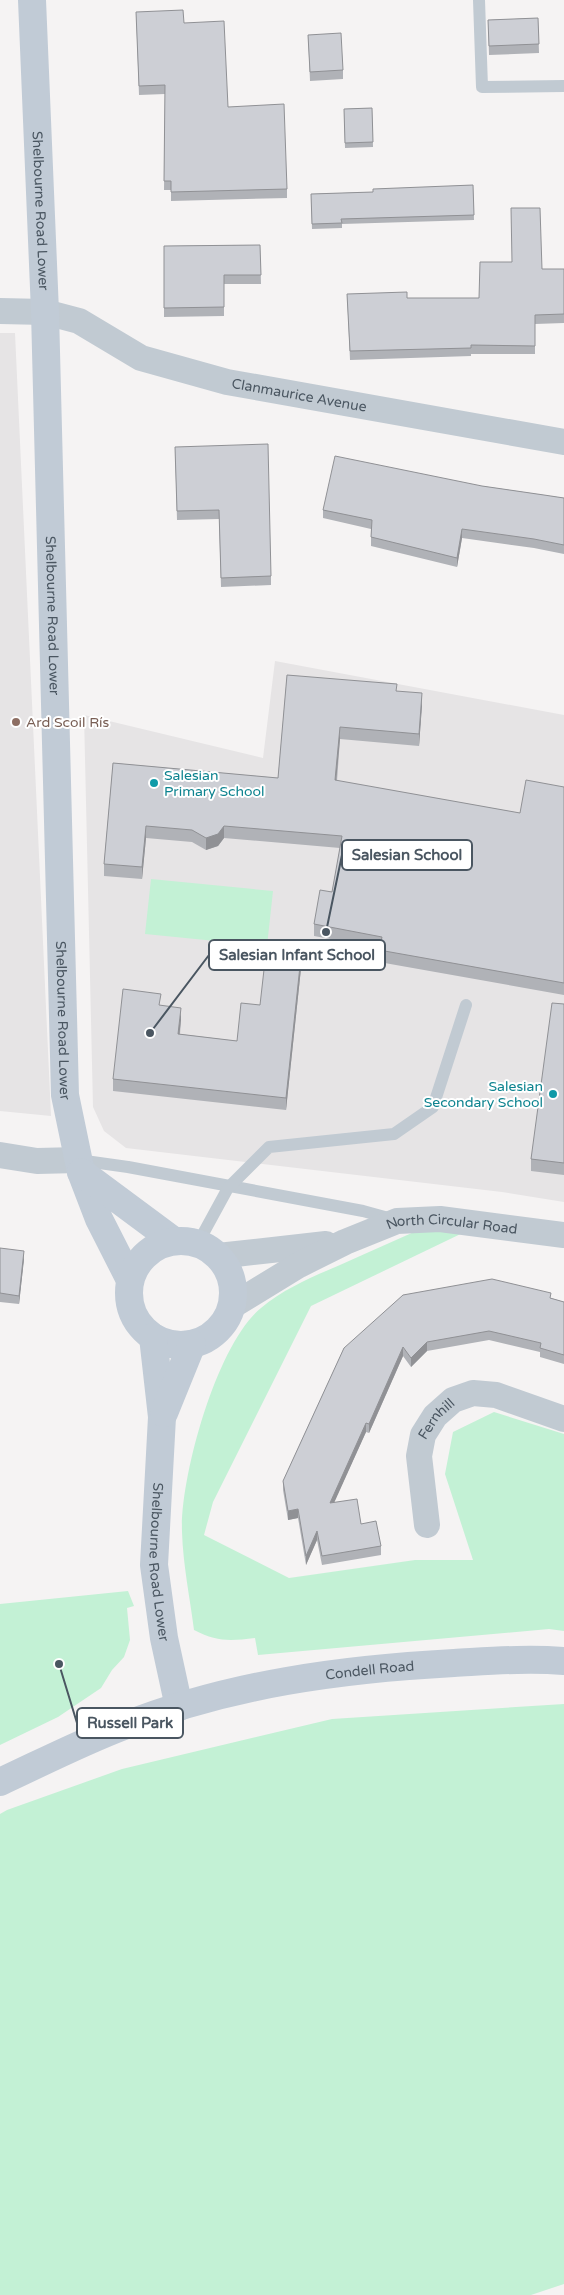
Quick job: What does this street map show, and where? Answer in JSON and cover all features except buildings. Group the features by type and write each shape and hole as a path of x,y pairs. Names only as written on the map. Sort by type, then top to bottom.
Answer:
{"main road":[{"name":"Shelbourne Road Lower","path":"32,0 45,312 65,1095 79,1166 99,1219 130,1280 129,1296 132,1312 141,1326 153,1337 165,1343 178,1345 192,1344 206,1339 217,1330 226,1319 232,1306"},
{"path":"79,1166 228,1270 233,1287 232,1306"},
{"path":"130,1280 136,1265 146,1254 159,1245 197,1247"},
{"path":"153,1337 162,1417"},
{"path":"162,1417 192,1344"},
{"name":"Shelbourne Road Lower","path":"162,1417 154,1565 164,1638 180,1707"},
{"name":"Condell Road","path":"0,1782 124,1726 180,1707 262,1684 390,1666 534,1659 564,1661"}],"street":[{"path":"0,311 45,312"},
{"name":"Clanmaurice Avenue","path":"45,312 79,321 141,358 227,382 564,442"},
{"path":"0,1155 79,1166"},
{"name":"North Circular Road","path":"232,1306 298,1265 344,1242 397,1221 440,1219 564,1235"},
{"name":"North Circular Road","path":"197,1247 344,1242"},
{"name":"Fernhill","path":"427,1525 418,1456 423,1435 435,1416 453,1400 473,1393 496,1395 564,1419"}],"lane":[{"path":"479,0 482,87 564,86"},
{"path":"197,1247 228,1188 269,1147 394,1134 433,1107 466,1005"},
{"path":"79,1166 128,1167 228,1188 363,1211 397,1221"}],"shaded area":[{"name":"Ard Scoil Rís","path":"0,333 15,333 51,1116 0,1111"},
{"path":"275,661 564,715 564,1202 502,1192 126,1148 104,1131 93,1107 84,715 263,758"}],"green space":[{"path":"151,879 273,891 267,946 145,934"},
{"path":"434,1223 473,1228 311,1306 213,1502 204,1535 289,1578 415,1560 473,1560 445,1474 453,1432 494,1412 564,1434 564,1631 549,1629 258,1655 255,1638 224,1640 210,1637 194,1630 184,1557 183,1508 187,1479 204,1412 230,1350 245,1325 261,1308 289,1289"},
{"path":"128,1591 134,1606 127,1608 130,1640 124,1657 112,1670 101,1688 58,1717 0,1745 0,1604"},
{"path":"564,1704 564,2284 531,2295 0,2295 0,1814 122,1769 332,1719"}],"place":[{"name":"Ard Scoil Rís","path":"16,722"},
{"name":"Salesian Primary School","path":"154,783"},
{"name":"Salesian School","path":"326,932"},
{"name":"Salesian Infant School","path":"150,1033"},
{"name":"Salesian Secondary School","path":"553,1094"},
{"name":"Russell Park","path":"59,1664"}]}
